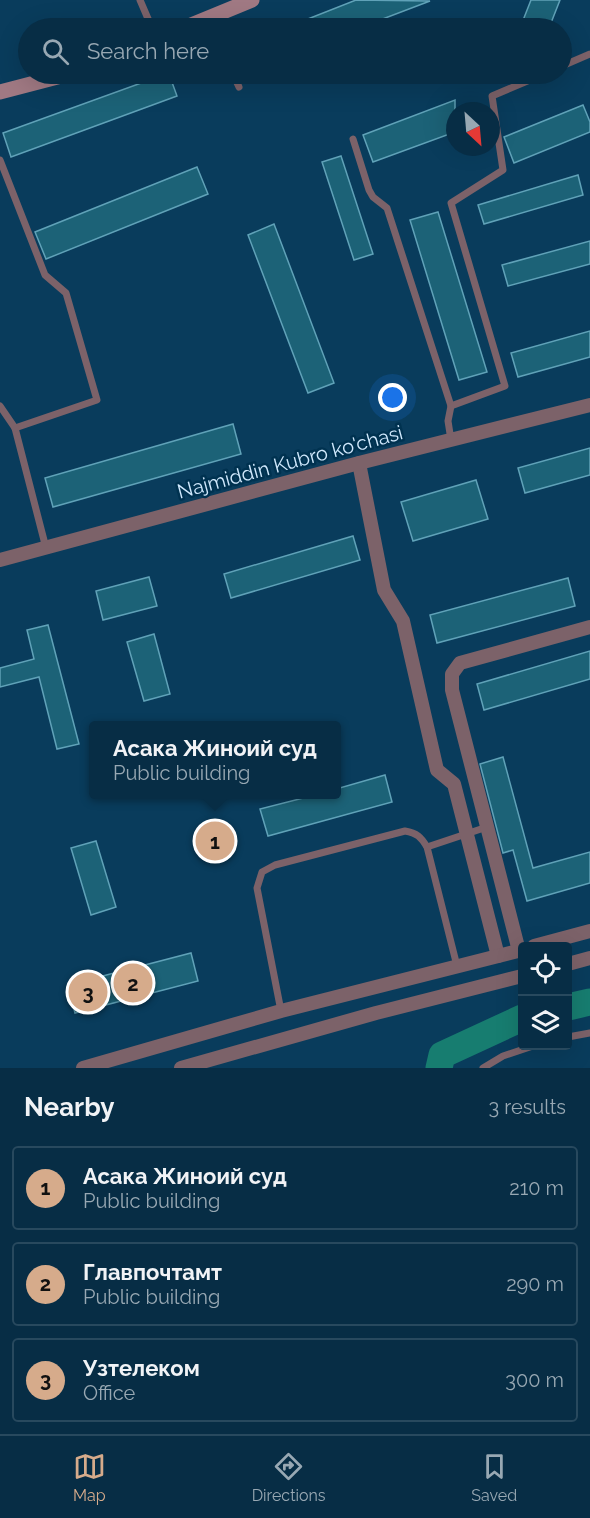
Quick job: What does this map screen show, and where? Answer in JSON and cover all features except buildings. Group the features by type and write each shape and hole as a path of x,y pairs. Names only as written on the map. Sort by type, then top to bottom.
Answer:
{"street":[{"path":"220,18 252,0"},
{"path":"0,92 31,84"},
{"name":"Najmiddin Kubro ko'chasi","path":"0,560 359,463 590,405"},
{"path":"359,463 384,590 403,621 437,770 454,784 498,956"},
{"path":"519,942 452,690 452,674 460,663 590,627"},
{"path":"549,942 590,931"},
{"path":"83,1068 281,1011 518,951"},
{"path":"572,963 590,958"},
{"path":"182,1068 376,1013 518,977"},
{"path":"369,988 376,1013"}],"lane":[{"path":"140,0 148,18"},
{"path":"572,61 590,54"},
{"path":"451,406 505,386 451,203 503,170 492,96 520,84"},
{"path":"353,139 369,190 373,197 387,208 451,406 448,421 451,440"},
{"path":"0,160 45,275 66,293 97,400 15,428"},
{"path":"0,406 15,428 46,548"},
{"path":"427,847 487,827"},
{"path":"281,1011 258,888 262,872 275,865 405,831 414,832 421,837 427,847 457,966"},
{"path":"572,1036 590,1033"},
{"path":"483,1068 503,1056 521,1050"}],"waterway":[{"path":"572,1006 590,1002"},
{"path":"439,1068 442,1055 518,1020"}],"place":[{"name":"Асака Жиноий суд","path":"215,841"},
{"name":"Главпочтамт","path":"133,983"},
{"name":"Узтелеком","path":"88,992"}]}
